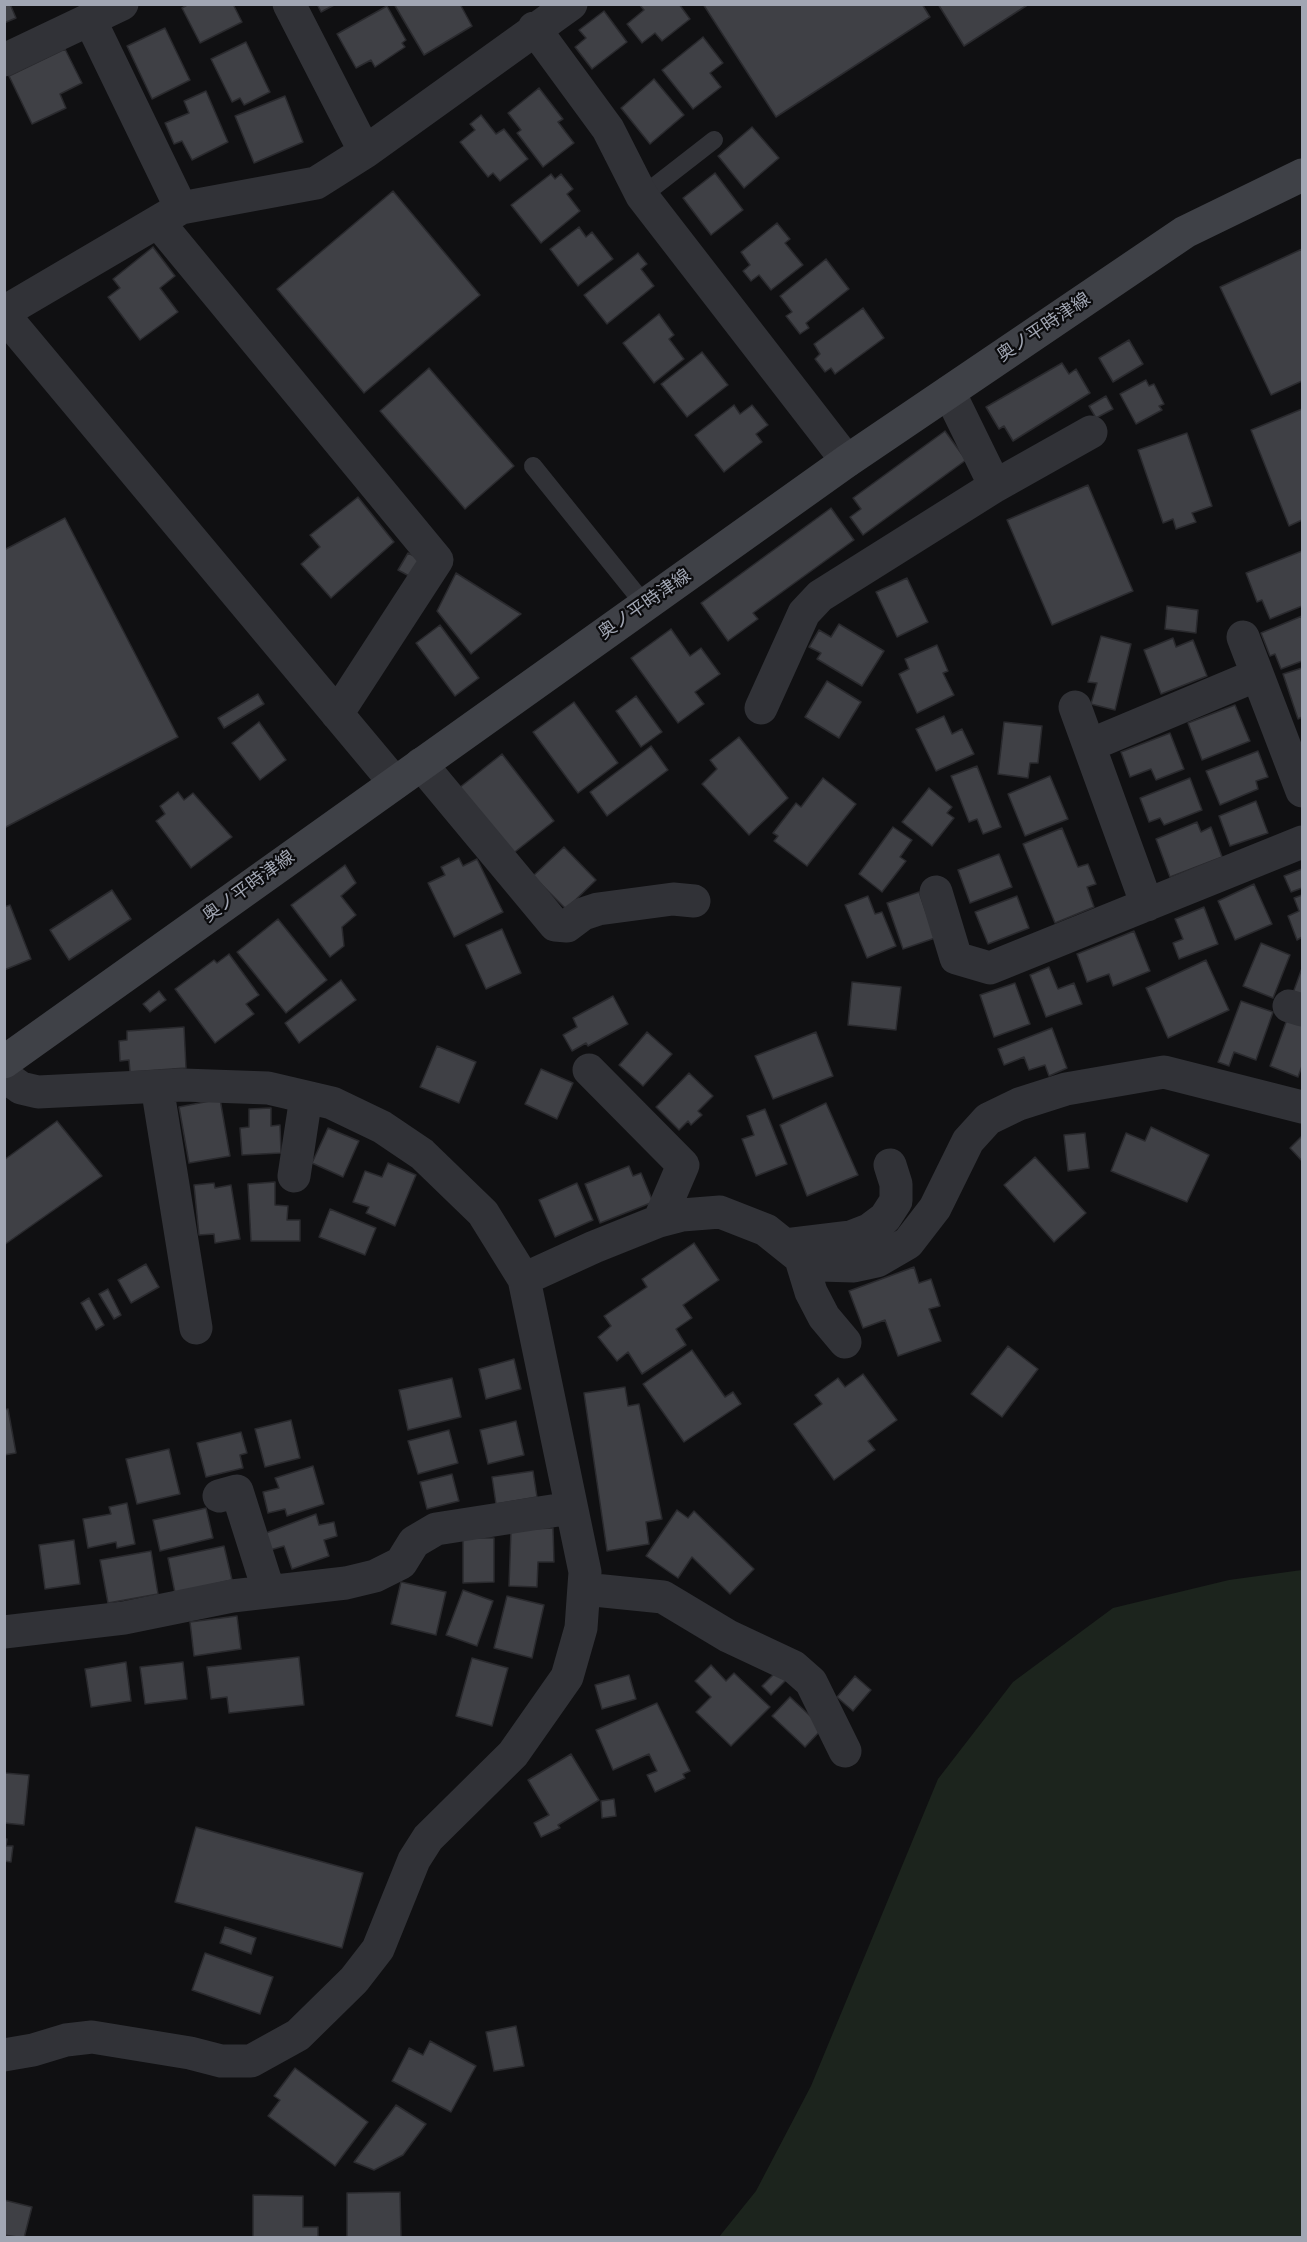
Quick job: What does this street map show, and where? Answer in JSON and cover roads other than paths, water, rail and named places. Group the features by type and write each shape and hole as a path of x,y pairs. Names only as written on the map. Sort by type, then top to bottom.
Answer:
{"main road":[{"name":"奥ノ平時津線","path":"4,1062 848,461 1185,232 1302,175"}],"street":[{"path":"4,60 122,4"},
{"path":"289,4 365,152"},
{"path":"571,4 534,28 365,152 316,183 169,215 4,314 337,714 407,773 555,925 567,926 584,914 598,909 673,899 694,901"},
{"path":"90,20 169,215 437,560 337,714"},
{"path":"534,28 608,129 642,196 848,461"},
{"path":"949,392 995,486"},
{"path":"761,708 804,613 820,596 995,486 1091,432"},
{"path":"1243,637 1257,675 1295,748 1302,791"},
{"path":"1090,745 1257,675"},
{"path":"1075,707 1147,905"},
{"path":"936,892 956,958 990,968 1302,842"},
{"path":"589,1070 684,1165 659,1221"},
{"path":"524,1279 659,1221 682,1215 720,1212 766,1230 793,1251 819,1265 854,1266 877,1262 908,1243 935,1208 968,1141 988,1119 1019,1104 1066,1089 1164,1072 1302,1107"},
{"path":"4,1076 21,1088 38,1092 157,1086 268,1088 332,1103 382,1127 422,1154 483,1213 524,1279 585,1572 581,1628 567,1677 513,1754 428,1838 414,1860 378,1949 354,1980 298,2035 251,2061 221,2061 190,2053 92,2037 66,2040 33,2050 4,2055"},
{"path":"157,1086 196,1328"},
{"path":"294,1176 306,1097"},
{"path":"793,1251 851,1237 869,1230 885,1218 896,1201 896,1184 891,1165"},
{"path":"793,1251 824,1317 845,1342"},
{"path":"219,1496 237,1491 269,1592"},
{"path":"4,1632 124,1618 232,1596 346,1582 375,1576 401,1563 414,1542 436,1528 571,1508"},
{"path":"584,1589 663,1597 728,1636 794,1667 811,1682 845,1751"}],"lane":[{"path":"642,196 714,140"},
{"path":"533,466 645,605"}]}
